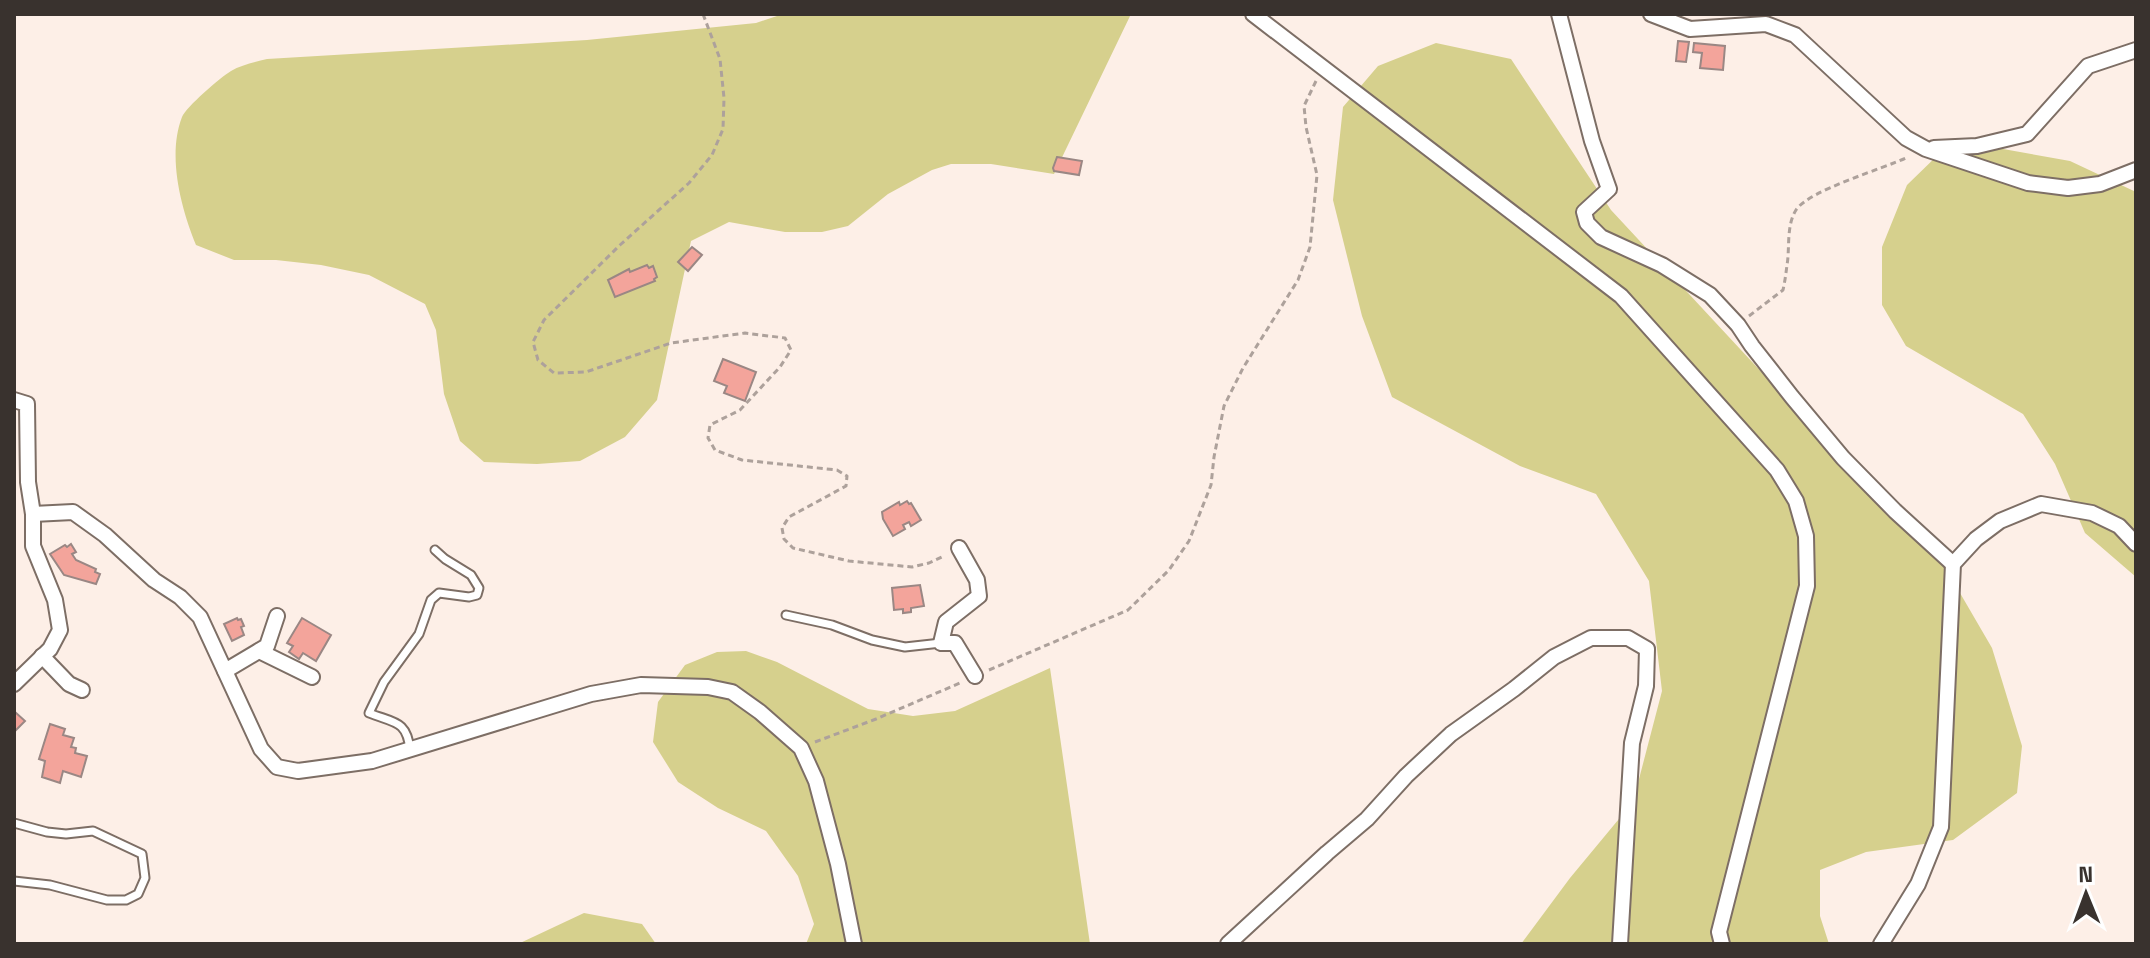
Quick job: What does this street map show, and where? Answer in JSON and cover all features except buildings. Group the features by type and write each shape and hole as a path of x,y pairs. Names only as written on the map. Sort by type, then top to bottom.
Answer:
{"street":[{"path":"1255,14 1621,296 1777,470 1796,501 1806,536 1807,586 1719,932 1722,944"},
{"path":"1559,14 1592,141 1609,189 1584,212 1587,223 1601,237 1662,265 1710,295 1738,325 1768,367 1843,458 1953,564"},
{"path":"1651,14 1690,29 1766,24 1795,35 1906,138 1926,149 2028,183 2068,188 2100,184 2136,170"},
{"path":"1926,149 1977,146 2027,134 2088,66 2136,50"},
{"path":"14,400 27,404 33,546 55,600 60,630 50,649 14,684"},
{"path":"1881,944 1918,884 1941,827 1953,564 1976,539 2000,521 2041,504 2092,513 2119,526 2136,544"},
{"path":"33,514 73,512 105,535 154,580 180,597 200,617 261,749 277,767 298,771 372,761 591,694 641,685 708,687 732,692 801,748 816,781 838,864 854,944"},
{"path":"959,548 977,580 979,596 946,622 941,643 955,643 975,676"},
{"path":"225,671 267,646 277,616"},
{"path":"1228,944 1367,819 1406,776 1451,734 1554,657 1591,638 1628,638 1647,649 1646,686 1632,743 1620,944"},
{"path":"259,651 312,677"},
{"path":"42,656 69,684 82,690"}],"lane":[{"path":"410,750 408,732 402,726 369,713 384,682 419,634 431,600 439,593 469,597 477,595 479,588 471,575 435,550"},
{"path":"786,615 905,647 941,643"},
{"path":"14,823 66,834 93,831 142,854 145,878 138,894 126,900 107,900 50,885 14,881"}],"path":[{"path":"703,14 720,59 724,98 723,129 712,155 689,183 544,320 533,342 538,360 554,373 586,372 671,343 745,333 785,338 791,350 780,367 740,410 710,425 708,438 715,450 742,460 837,470 847,476 846,486 789,517 782,528 784,539 793,548 849,561 912,567 929,563 959,548"},
{"path":"801,748 876,719 1128,610 1169,570 1189,541 1211,485 1224,406 1243,368 1298,280 1310,247 1317,175 1304,106 1323,66"},
{"path":"1738,325 1783,290 1789,233 1796,210 1814,196 1841,183 1926,149"}],"shaded area":[{"path":"783,14 1131,14 1054,174 991,164 951,164 932,170 888,194 848,226 822,232 785,232 729,222 691,241 657,400 625,437 580,461 537,464 484,462 460,441 444,394 436,330 425,304 369,275 276,260 234,260 196,245 190,230 176,165 182,117 212,86 244,65 267,59 587,40 756,23"},
{"path":"1436,43 1511,59 1611,210 1846,463 1928,538 1992,648 2022,746 2017,793 1953,840 1866,852 1820,870 1820,916 1829,944 1521,944 1633,802 1662,691 1649,581 1596,494 1520,466 1392,397 1362,316 1333,200 1343,107 1378,66"},
{"path":"1992,147 2070,161 2136,192 2136,577 2085,533 2055,464 2023,414 1906,346 1882,305 1882,247 1907,185 1942,151"},
{"path":"746,651 777,662 868,709 913,716 955,711 1050,668 1090,944 806,944 814,924 798,876 766,831 718,808 678,782 653,742 658,702 685,665 717,652"},
{"path":"584,913 642,924 656,944 518,944"}]}
